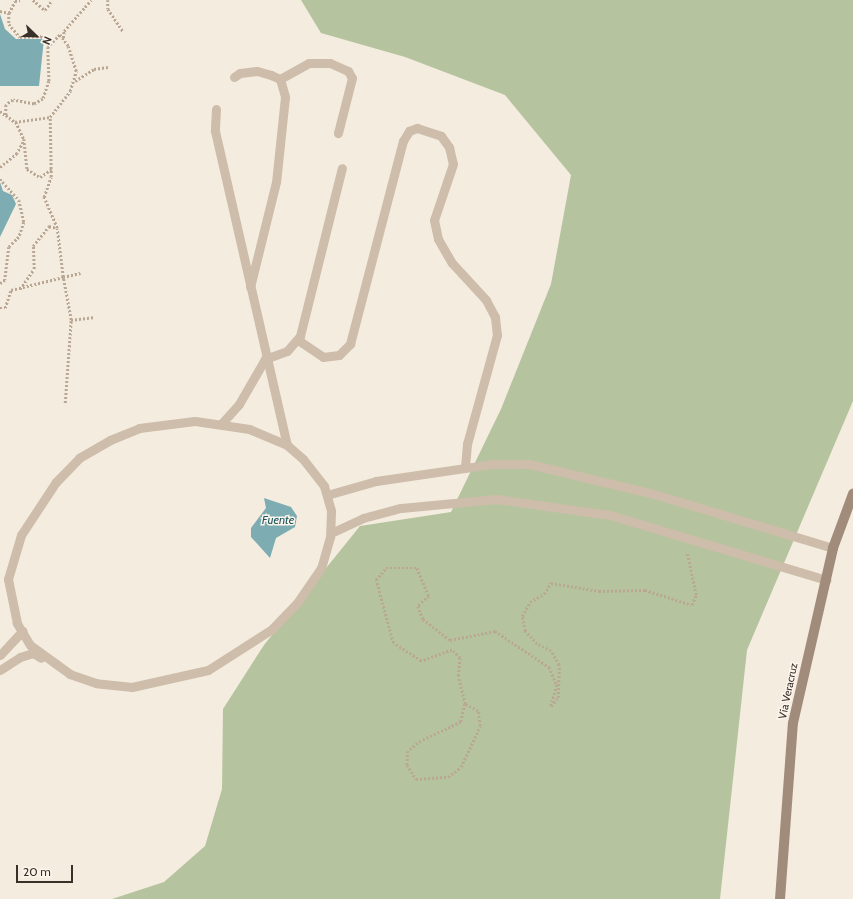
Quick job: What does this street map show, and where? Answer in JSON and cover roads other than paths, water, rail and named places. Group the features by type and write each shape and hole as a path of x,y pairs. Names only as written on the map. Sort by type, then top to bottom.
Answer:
{"street":[{"name":"Vía Veracruz","path":"780,899 793,723 833,548 853,494"}],"lane":[{"path":"234,77 240,73 257,71 280,79 309,63 330,63 348,71 352,78 338,133"},
{"path":"250,289 282,146 285,97 280,79"},
{"path":"216,109 216,131 265,358 287,446"},
{"path":"298,340 323,357 339,355 350,344 403,141 409,131 417,128 441,136 449,147 453,164 434,220 438,239 457,269 486,300 495,317 497,335 468,444 465,468"},
{"path":"222,423 239,404 265,358 287,351 298,340 342,168"},
{"path":"0,670 33,653 57,666 96,683 132,687 208,670 243,651 297,603 321,568 331,533 327,495 302,459 287,446 249,429 222,423 167,423 139,428 110,440 79,458 35,509 21,534 5,571 10,601 30,645 57,666"},
{"path":"327,495 376,480 465,468 528,464 585,476 833,548"},
{"path":"331,533 363,518 401,508 497,499 610,515 683,534 826,580"},
{"path":"0,655 22,630"}],"water":[{"path":"0,14 5,29 16,39 44,39 39,86 0,86"},
{"path":"0,182 3,191 12,195 16,204 0,237"},
{"name":"Fuente","path":"264,498 291,507 297,516 295,527 276,538 270,558 251,537 251,528 266,508"}]}
